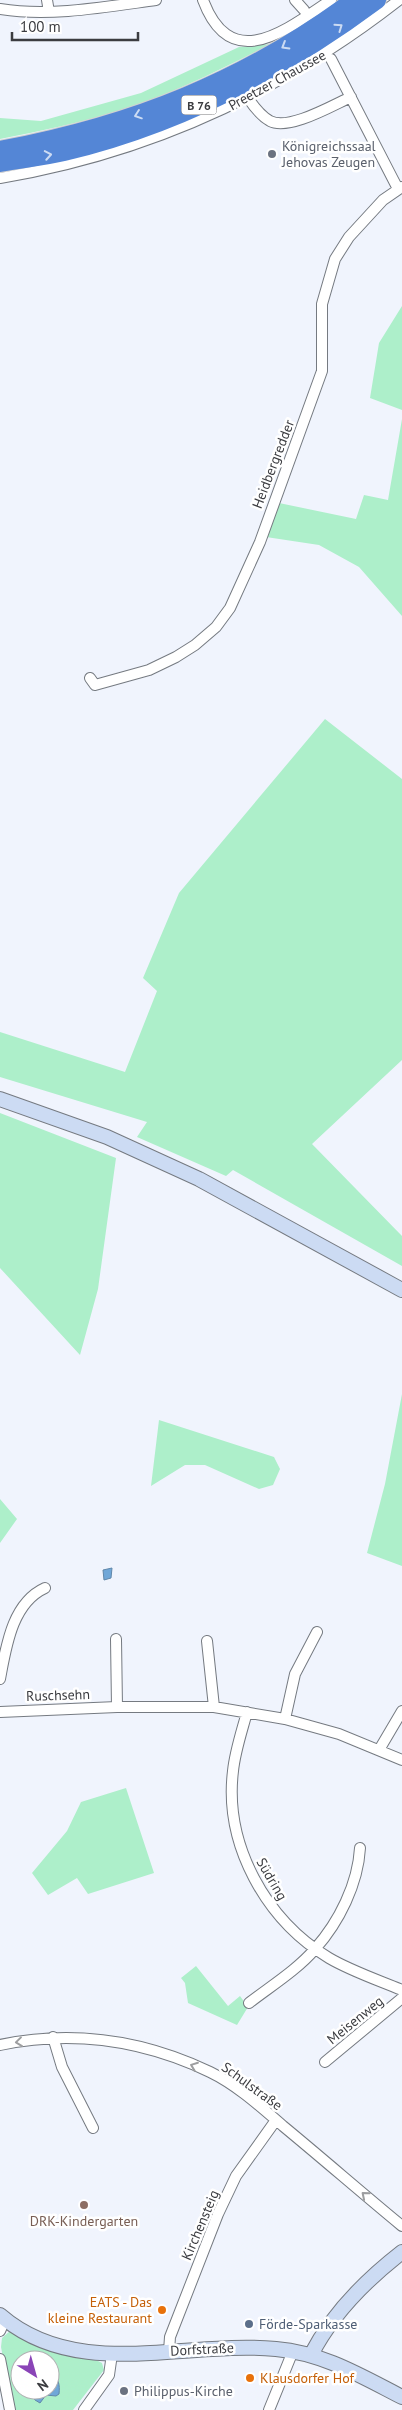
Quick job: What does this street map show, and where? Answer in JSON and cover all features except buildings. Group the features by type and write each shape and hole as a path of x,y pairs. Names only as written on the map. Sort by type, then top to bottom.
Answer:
{"highway":[{"name":"Preetzer Chaussee","path":"0,150 60,139 162,107 254,65 354,0"},
{"name":"Preetzer Chaussee","path":"0,163 64,152 126,134 218,97 292,58 326,37 377,0"}],"street":[{"path":"47,0 49,12"},
{"path":"0,9 30,13 49,12 156,0"},
{"path":"202,0 211,19 220,30 232,38 247,42 262,40 280,33 331,0"},
{"path":"295,0 304,10"},
{"name":"Preetzer Chaussee","path":"0,178 81,161 153,139 248,98 314,61 399,0"},
{"path":"331,59 400,188"},
{"path":"248,98 261,114 271,122 282,124 295,121 351,97"},
{"name":"Heidbergredder","path":"90,678 95,685 149,670 176,657 195,645 216,627 230,608 260,542 322,371 322,304 335,259 349,237 383,200 400,188"},
{"path":"0,1099 106,1137 200,1179 402,1290"},
{"path":"0,1679 6,1650 16,1619 25,1603 36,1592 45,1588"},
{"path":"285,1719 295,1674 318,1632"},
{"path":"116,1639 117,1707"},
{"path":"207,1641 214,1707 285,1719 339,1734 402,1760"},
{"name":"Ruschsehn","path":"0,1712 117,1707 214,1707"},
{"path":"379,1750 402,1711"},
{"name":"Südring","path":"247,1712 233,1771 232,1799 238,1836 250,1870 270,1905 295,1932 316,1949 344,1966 402,1990"},
{"path":"249,2003 316,1949 351,1889 359,1864 360,1848"},
{"name":"Meisenweg","path":"324,2062 402,1998"},
{"path":"53,2037 62,2067 93,2128"},
{"name":"Schulstraße","path":"0,2045 53,2037 91,2038 151,2049 211,2072 236,2088 276,2120 402,2226"},
{"name":"Kirchensteig","path":"169,2351 170,2337 218,2214 247,2158 276,2120"},
{"path":"312,2355 333,2318 371,2279 402,2252"},
{"name":"Dorfstraße","path":"2,2322 51,2343 76,2350 112,2354 256,2347 293,2351 333,2362 402,2398"},
{"path":"269,2410 293,2351"},
{"path":"84,2410 109,2375 112,2354"},
{"path":"0,2359 10,2410"}],"green space":[{"path":"271,44 196,81 138,105 75,123 0,139 0,118 41,121 141,93 239,47"},
{"path":"402,306 402,410 370,398 379,343"},
{"path":"402,419 402,616 359,567 319,545 266,537 279,503 356,519 364,495 388,500"},
{"path":"325,719 402,779 402,1060 312,1144 402,1236 402,1266 233,1170 226,1176 137,1137 147,1122 0,1077 0,1032 125,1072 157,991 143,978 179,893"},
{"path":"0,1113 116,1158 98,1289 80,1355 0,1268"},
{"path":"402,1394 402,1566 367,1553 385,1484"},
{"path":"159,1420 274,1457 280,1469 273,1485 259,1489 205,1465 185,1465 151,1486"},
{"path":"0,1499 17,1519 0,1543"},
{"path":"126,1788 154,1873 88,1894 77,1878 48,1895 32,1873 67,1831 81,1802"},
{"path":"196,1966 228,2006 240,1996 248,2007 237,2025 188,2003 185,1983 181,1978"},
{"path":"10,2331 55,2350 10,2350 10,2394 1,2347 2,2338"},
{"path":"60,2352 102,2363 104,2370 73,2410 13,2410 11,2400 60,2400"}],"water":[{"path":"112,1568 111,1578 104,1580 103,1570"}],"place":[{"name":"Königreichssaal Jehovas Zeugen","path":"272,154"},
{"name":"DRK-Kindergarten","path":"84,2205"},
{"name":"EATS - Das kleine Restaurant","path":"162,2310"},
{"name":"Förde-Sparkasse","path":"249,2324"},
{"name":"Klausdorfer Hof","path":"250,2378"},
{"name":"Philippus-Kirche","path":"124,2391"}]}
